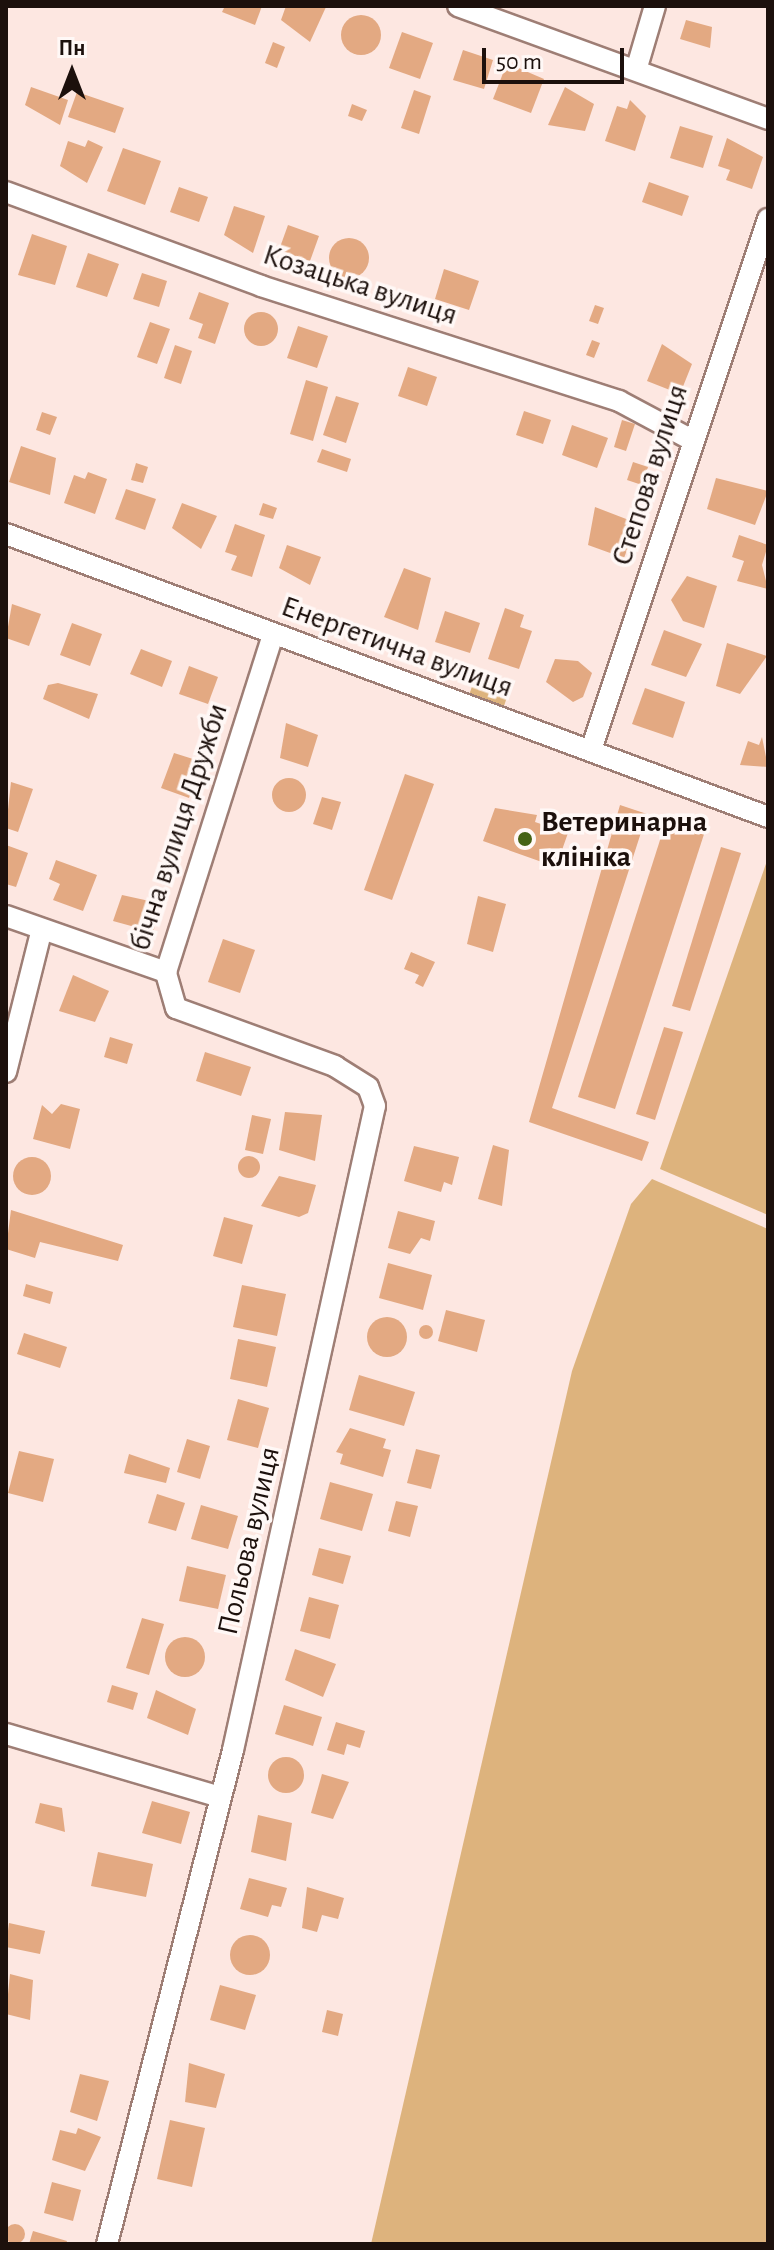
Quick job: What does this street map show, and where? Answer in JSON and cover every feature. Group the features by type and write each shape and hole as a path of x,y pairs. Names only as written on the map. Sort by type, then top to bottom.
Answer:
{"street":[{"path":"458,6 637,67 768,119"},
{"path":"637,67 655,6"},
{"name":"Козацька вулиця","path":"6,192 261,286 619,401 692,440"},
{"name":"Степова вулиця","path":"591,750 768,219"},
{"name":"Енергетична вулиця","path":"6,534 768,817"},
{"name":"бічна вулиця Дружби","path":"6,916 166,972 273,635"},
{"path":"6,1072 42,929"},
{"name":"Польова вулиця","path":"107,2244 161,2050 216,1796 233,1750 375,1106 368,1087 335,1066 176,1008 166,972"},
{"path":"6,1734 216,1796"}],"shaded area":[{"path":"474,681 508,694 503,709 469,695"},
{"path":"768,858 768,1215 660,1169"},
{"path":"652,1179 768,1229 768,2244 371,2244 572,1371 631,1204"}],"building":[{"path":"225,6 262,6 255,25 222,12"},
{"path":"286,6 326,7 310,42 281,20"},
{"path":"361,15 375,21 381,35 375,49 361,55 347,49 341,35 347,21"},
{"path":"686,20 712,27 710,48 680,39"},
{"path":"402,32 433,43 420,79 389,68"},
{"path":"273,42 285,47 277,68 265,63"},
{"path":"463,50 493,60 484,89 453,80"},
{"path":"507,63 544,79 531,113 493,99"},
{"path":"31,87 68,100 60,125 25,105"},
{"path":"565,87 594,104 585,131 548,125"},
{"path":"414,90 431,96 419,134 401,128"},
{"path":"77,92 124,108 115,133 68,117"},
{"path":"630,100 646,116 635,151 605,141 617,106 627,109"},
{"path":"352,104 367,110 362,121 348,116"},
{"path":"680,126 713,136 703,168 670,158"},
{"path":"727,138 763,157 752,189 726,180 730,170 718,166"},
{"path":"88,140 103,147 87,183 60,166 68,141 85,147"},
{"path":"123,148 161,161 145,205 107,191"},
{"path":"649,182 689,196 682,216 642,202"},
{"path":"179,187 208,197 199,222 170,212"},
{"path":"234,206 265,216 253,253 224,235"},
{"path":"288,225 319,236 310,261 279,250"},
{"path":"32,234 67,246 55,285 18,275"},
{"path":"349,238 363,244 369,258 363,272 349,278 335,272 329,258 335,244"},
{"path":"88,253 119,264 107,297 76,287"},
{"path":"444,269 479,281 469,310 435,299"},
{"path":"142,273 167,281 159,307 133,299"},
{"path":"199,292 229,303 215,344 198,338 203,324 189,319"},
{"path":"595,305 604,308 598,324 589,321"},
{"path":"261,312 273,317 278,329 273,341 261,346 249,341 244,329 249,317"},
{"path":"150,322 170,329 157,364 137,357"},
{"path":"298,326 328,336 317,368 287,358"},
{"path":"592,340 600,343 594,358 586,355"},
{"path":"662,344 692,364 680,394 647,381"},
{"path":"175,345 192,351 181,384 164,378"},
{"path":"408,367 437,377 427,406 398,396"},
{"path":"306,380 328,387 313,441 290,434"},
{"path":"336,396 359,403 346,443 323,435"},
{"path":"524,411 551,420 543,444 516,435"},
{"path":"42,412 57,417 50,435 36,430"},
{"path":"622,420 635,424 626,451 614,447"},
{"path":"572,425 608,438 597,468 562,455"},
{"path":"21,446 56,458 50,495 9,482"},
{"path":"322,449 351,459 347,472 317,462"},
{"path":"633,462 648,467 642,485 627,480"},
{"path":"136,463 148,467 143,483 131,480"},
{"path":"88,472 107,479 95,514 64,503 74,475 85,479"},
{"path":"716,478 768,491 755,525 707,509"},
{"path":"126,489 156,499 145,530 115,519"},
{"path":"182,503 217,516 201,549 172,528"},
{"path":"263,503 277,508 273,519 259,515"},
{"path":"595,507 634,522 632,538 622,540 630,542 624,558 588,545"},
{"path":"235,524 265,535 252,577 231,570 237,556 225,552"},
{"path":"739,535 768,545 762,565 768,589 737,581 744,561 732,557"},
{"path":"287,545 321,557 310,585 279,568"},
{"path":"404,568 431,578 418,630 384,617"},
{"path":"687,576 717,586 704,628 683,621 671,600"},
{"path":"12,604 41,614 29,646 6,638"},
{"path":"505,608 524,615 520,627 532,631 519,669 488,659"},
{"path":"445,611 480,623 470,653 435,642"},
{"path":"72,623 102,634 90,666 60,655"},
{"path":"664,630 702,644 686,677 651,665"},
{"path":"727,643 767,656 740,694 716,686"},
{"path":"141,649 172,661 162,687 130,674"},
{"path":"555,659 578,661 592,673 583,697 573,702 546,682"},
{"path":"189,666 218,677 208,704 179,694"},
{"path":"58,683 98,694 89,719 43,699 48,685"},
{"path":"645,688 685,702 673,738 632,724"},
{"path":"286,723 318,735 308,767 280,758"},
{"path":"762,737 768,767 740,765 748,741 759,745"},
{"path":"174,753 193,759 189,771 197,774 189,798 161,788"},
{"path":"405,774 434,784 392,900 364,890"},
{"path":"289,778 301,783 306,795 301,807 289,812 277,807 272,795 277,783"},
{"path":"11,782 33,789 18,832 6,828"},
{"path":"322,797 341,802 332,830 313,824"},
{"path":"620,805 647,814 552,1108 649,1142 642,1161 529,1122"},
{"name":"Ветеринарна клініка","path":"495,808 537,815 535,822 568,833 556,867 483,841"},
{"path":"668,815 706,828 615,1109 578,1097"},
{"path":"6,845 28,853 16,887 6,884"},
{"path":"721,847 741,853 690,1011 672,1006"},
{"path":"56,860 97,875 83,911 53,900 60,884 49,879"},
{"path":"122,895 163,904 153,932 113,921"},
{"path":"478,896 506,904 493,952 467,944"},
{"path":"223,939 255,950 240,993 208,982"},
{"path":"411,952 435,962 423,987 415,983 419,975 404,969"},
{"path":"73,975 109,991 95,1022 59,1011"},
{"path":"664,1027 683,1032 655,1120 636,1114"},
{"path":"110,1037 133,1044 127,1064 104,1057"},
{"path":"205,1052 251,1067 241,1096 196,1081"},
{"path":"61,1104 80,1109 70,1149 33,1139 42,1105 52,1114"},
{"path":"285,1112 322,1115 315,1161 279,1150"},
{"path":"252,1115 271,1119 263,1154 245,1150"},
{"path":"493,1145 509,1150 502,1206 478,1199"},
{"path":"414,1146 459,1157 452,1185 444,1182 441,1192 404,1181"},
{"path":"249,1156 257,1159 260,1167 257,1175 249,1178 241,1175 238,1167 241,1159"},
{"path":"32,1157 45,1163 51,1176 45,1189 32,1195 19,1189 13,1176 19,1163"},
{"path":"279,1176 316,1185 308,1213 299,1217 261,1206"},
{"path":"11,1210 123,1245 118,1261 40,1242 35,1258 6,1249"},
{"path":"398,1211 435,1221 430,1241 421,1238 410,1254 388,1248"},
{"path":"224,1217 253,1225 242,1264 213,1256"},
{"path":"388,1263 432,1275 423,1310 379,1298"},
{"path":"26,1284 53,1292 50,1304 23,1296"},
{"path":"242,1285 286,1294 277,1336 233,1327"},
{"path":"446,1310 485,1320 477,1352 438,1341"},
{"path":"387,1317 401,1323 407,1337 401,1351 387,1357 373,1351 367,1337 373,1323"},
{"path":"426,1325 433,1332 426,1339 419,1332"},
{"path":"24,1333 67,1347 60,1368 17,1354"},
{"path":"238,1339 276,1347 267,1387 230,1379"},
{"path":"359,1375 415,1392 404,1426 349,1410"},
{"path":"238,1399 269,1408 258,1448 227,1440"},
{"path":"350,1428 386,1439 383,1448 391,1450 383,1477 340,1464 343,1454 336,1452"},
{"path":"187,1439 210,1446 200,1479 177,1472"},
{"path":"416,1449 440,1455 431,1489 407,1483"},
{"path":"19,1451 54,1459 43,1502 8,1493"},
{"path":"129,1454 170,1468 166,1483 124,1473"},
{"path":"330,1482 373,1494 362,1531 320,1519"},
{"path":"157,1494 185,1503 176,1531 148,1523"},
{"path":"396,1501 418,1506 410,1537 388,1531"},
{"path":"201,1505 238,1516 228,1549 191,1539"},
{"path":"319,1548 351,1556 343,1584 312,1575"},
{"path":"187,1566 226,1575 218,1609 179,1601"},
{"path":"309,1597 339,1605 330,1639 300,1631"},
{"path":"142,1618 164,1624 149,1675 126,1668"},
{"path":"185,1637 199,1643 205,1657 199,1671 185,1677 171,1671 165,1657 171,1643"},
{"path":"295,1649 336,1664 323,1697 285,1680"},
{"path":"112,1685 138,1693 133,1710 107,1702"},
{"path":"156,1690 196,1709 188,1735 147,1718"},
{"path":"284,1705 322,1717 313,1746 275,1734"},
{"path":"336,1722 365,1731 360,1748 347,1744 344,1755 327,1750"},
{"path":"286,1757 299,1762 304,1775 299,1788 286,1793 273,1788 268,1775 273,1762"},
{"path":"322,1774 349,1782 333,1819 311,1813"},
{"path":"152,1801 190,1812 181,1844 142,1833"},
{"path":"40,1803 62,1808 65,1832 35,1823"},
{"path":"258,1815 292,1823 286,1861 251,1852"},
{"path":"98,1852 153,1864 146,1897 91,1886"},
{"path":"249,1878 287,1888 281,1907 272,1905 268,1917 240,1909"},
{"path":"307,1887 344,1898 338,1919 322,1915 317,1932 302,1928"},
{"path":"9,1923 45,1931 40,1954 6,1947"},
{"path":"250,1935 264,1941 270,1955 264,1969 250,1975 236,1969 230,1955 236,1941"},
{"path":"10,1974 33,1980 30,2020 6,2014"},
{"path":"220,1985 256,1995 245,2030 210,2020"},
{"path":"327,2010 343,2014 338,2036 322,2032"},
{"path":"189,2063 225,2074 216,2108 185,2102"},
{"path":"80,2074 109,2081 97,2121 70,2112"},
{"path":"170,2120 205,2128 192,2187 157,2179"},
{"path":"78,2128 101,2137 85,2171 52,2160 60,2130 76,2134"},
{"path":"52,2182 81,2190 73,2221 44,2213"},
{"path":"15,2224 22,2227 25,2234 22,2241 15,2244 8,2241 5,2234 8,2227"},
{"path":"33,2231 67,2241 66,2244 29,2244"}],"place":[{"name":"Ветеринарна клініка","path":"525,839"}]}
